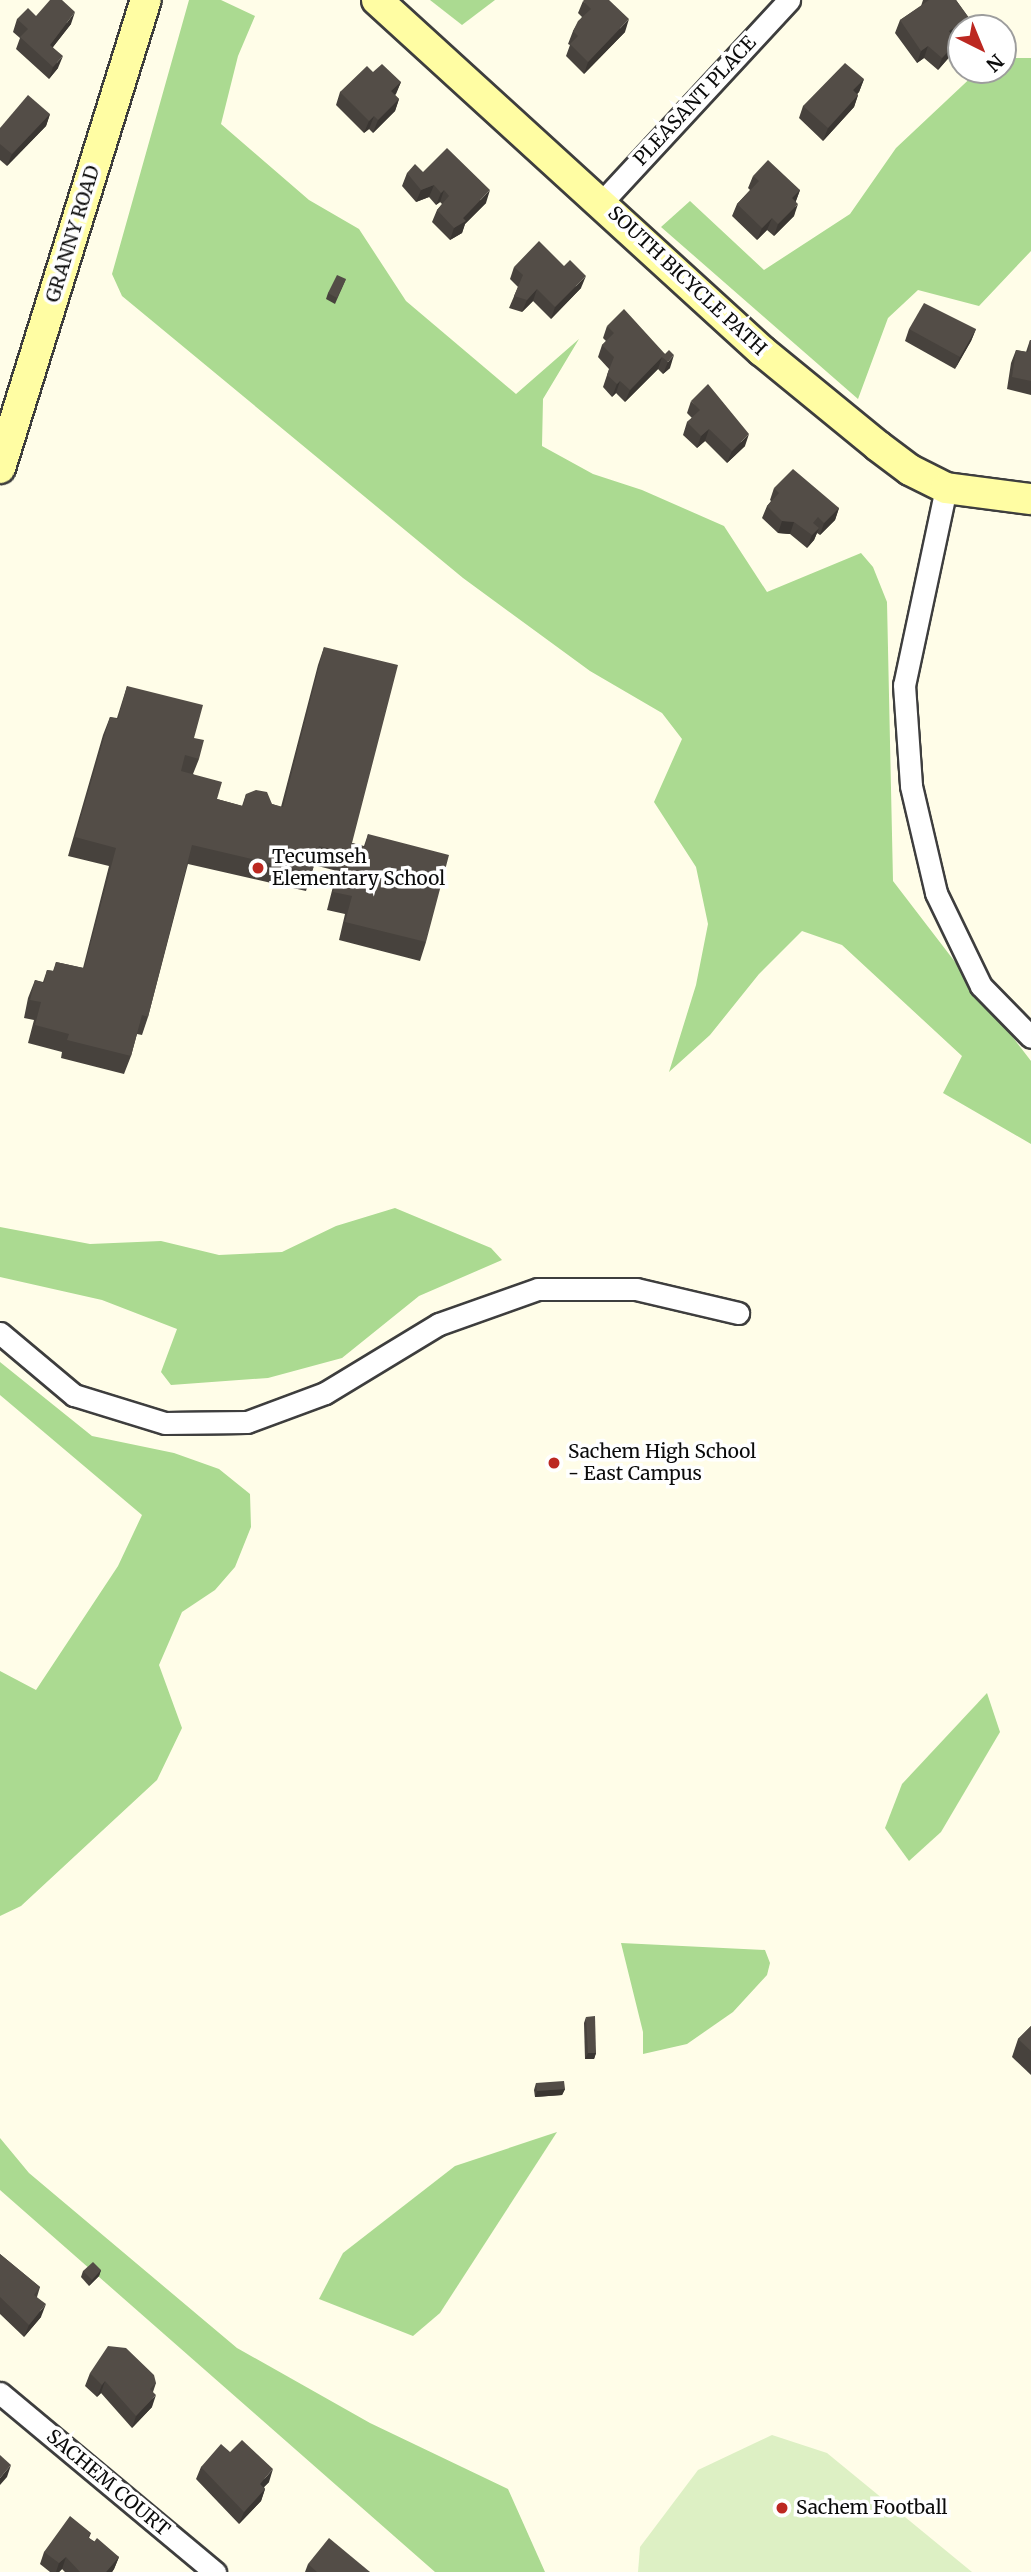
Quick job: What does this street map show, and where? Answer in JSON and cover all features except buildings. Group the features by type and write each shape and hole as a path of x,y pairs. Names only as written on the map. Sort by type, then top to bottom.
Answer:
{"street":[{"name":"GRANNY ROAD","path":"0,468 146,0"},
{"name":"SOUTH BICYCLE PATH","path":"377,0 762,351 910,470 946,488 1031,499"},
{"name":"PLEASANT PLACE","path":"601,203 789,0"},
{"path":"946,488 904,685 911,786 936,893 981,986 1031,1037"},
{"path":"0,1333 74,1395 165,1423 247,1422 325,1393 439,1324 538,1290 636,1289 738,1313"},
{"name":"SACHEM COURT","path":"0,2393 215,2572"}],"green space":[{"path":"189,0 221,0 255,16 238,56 221,124 309,200 359,229 406,301 516,394 579,339 543,399 542,446 593,474 642,490 724,526 767,592 861,553 873,567 887,602 893,881 1031,1061 1031,1144 943,1093 962,1056 842,945 802,931 759,974 710,1035 669,1072 696,985 708,924 696,867 654,802 682,739 662,713 590,671 463,578 122,296 112,274"},
{"path":"430,0 495,0 462,25"},
{"path":"1017,58 1031,58 1031,251 979,306 918,290 888,318 858,399 661,227 690,201 764,270 850,214 896,148 964,84 1017,84"},
{"path":"395,1208 491,1248 502,1260 419,1296 342,1358 268,1378 171,1385 161,1372 177,1329 102,1300 0,1277 0,1227 90,1244 161,1241 219,1255 282,1252 336,1226"},
{"path":"0,1362 92,1436 174,1453 219,1469 250,1494 251,1527 235,1567 215,1590 182,1612 159,1665 182,1728 157,1780 21,1906 0,1916 0,1671 36,1690 118,1566 142,1515 0,1395"},
{"path":"987,1693 1000,1732 941,1832 909,1861 885,1828 902,1784"},
{"path":"621,1943 765,1950 770,1963 767,1975 733,2012 687,2044 643,2054 643,2032"},
{"path":"557,2132 440,2313 413,2336 319,2299 343,2253 455,2166"},
{"path":"0,2138 29,2173 237,2348 370,2423 508,2489 545,2572 435,2572 0,2190"},
{"name":"Sachem Football","path":"772,2435 827,2453 972,2572 638,2572 640,2547 698,2470"}],"place":[{"name":"Tecumseh Elementary School","path":"258,868"},
{"name":"Sachem High School - East Campus","path":"554,1463"},
{"name":"Sachem Football","path":"782,2508"}]}
